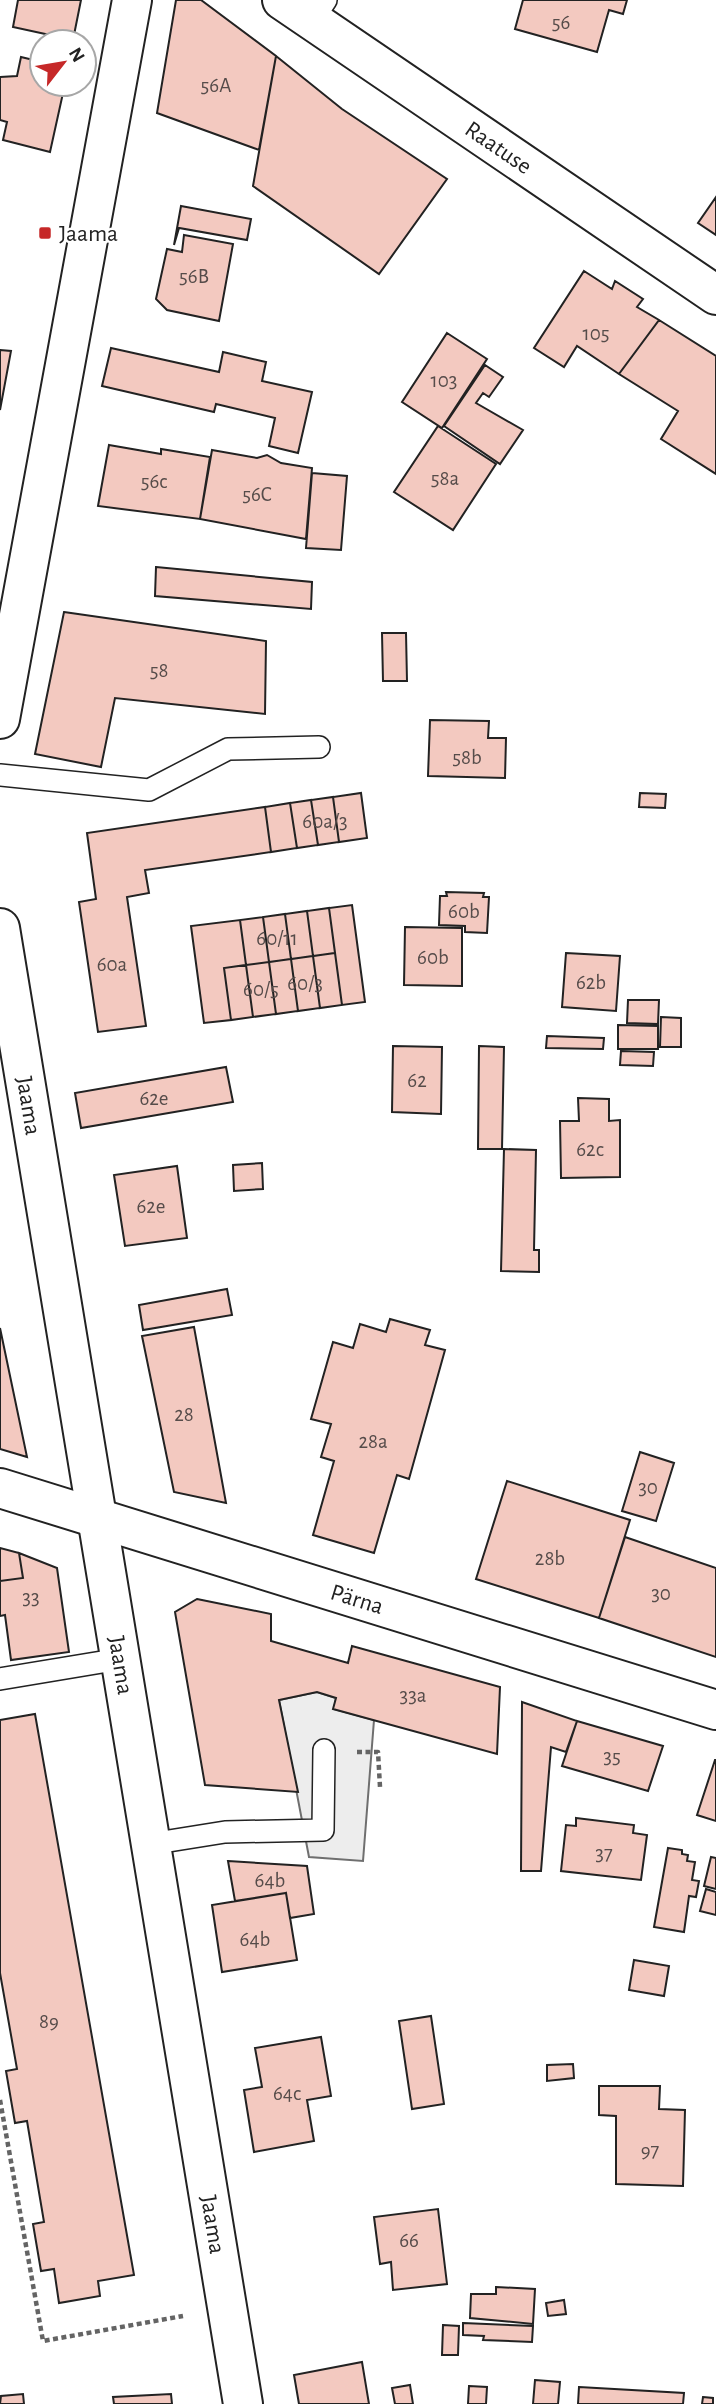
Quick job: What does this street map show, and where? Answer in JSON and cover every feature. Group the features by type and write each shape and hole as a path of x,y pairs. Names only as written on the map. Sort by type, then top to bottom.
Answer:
{"street":[{"path":"0,719 132,0"},
{"name":"Raatuse","path":"307,7 716,295"},
{"name":"Jaama","path":"0,928 243,2404"},
{"name":"Pärna","path":"0,1488 716,1710"}],"lane":[{"path":"0,775 149,790 228,749 318,747"},
{"path":"0,1679 120,1659"},
{"path":"150,1844 225,1832 323,1830 324,1750"}],"path":[{"path":"378,1752 380,1787"},
{"path":"0,2100 43,2341 226,2308"}],"shaded area":[{"path":"317,1692 336,1698 334,1709 374,1720 363,1861 309,1857 279,1700"}],"building":[{"path":"18,0 81,0 75,28 28,28 28,30 13,27"},
{"path":"176,0 201,0 276,56 259,150 157,113"},
{"path":"523,0 627,0 623,14 609,10 597,52 515,29"},
{"path":"276,56 342,109 447,179 379,274 253,186"},
{"path":"21,57 28,59 28,98 62,98 50,152 3,140 7,122 0,120 0,77 17,76"},
{"path":"716,197 716,235 698,223"},
{"path":"181,206 251,219 247,240 179,228 174,245"},
{"path":"184,235 233,244 219,321 167,310 156,299 167,249 182,252"},
{"path":"584,271 612,289 615,281 643,299 637,307 659,320 619,374 577,346 564,367 534,348"},
{"path":"659,320 716,356 716,474 661,439 678,411 619,374"},
{"path":"447,333 487,359 442,428 402,402"},
{"path":"111,348 219,372 223,352 266,362 262,381 312,392 298,453 269,446 275,418 216,404 214,412 102,386"},
{"path":"0,350 11,351 0,410"},
{"path":"485,365 503,377 489,397 483,393 476,403 523,430 500,464 444,426"},
{"path":"438,426 496,464 453,530 394,492"},
{"path":"109,445 161,454 161,449 210,457 200,519 98,506"},
{"path":"212,450 257,458 267,455 281,463 312,468 306,539 200,519"},
{"path":"312,473 347,476 341,550 306,548"},
{"path":"156,567 312,582 311,609 155,596"},
{"path":"64,612 266,641 265,714 115,698 101,767 35,754"},
{"path":"382,633 406,633 407,681 383,681"},
{"path":"430,720 489,721 488,738 506,738 505,778 428,776"},
{"path":"361,793 367,838 339,842 333,797"},
{"path":"640,793 666,794 665,808 639,807"},
{"path":"333,797 339,842 318,845 311,800"},
{"path":"311,800 318,845 297,848 290,803"},
{"path":"290,803 297,848 271,852 265,807"},
{"path":"265,807 271,852 145,870 149,893 127,897 146,1026 98,1032 79,902 96,899 87,833"},
{"path":"446,892 484,893 483,897 489,897 487,933 465,932 465,926 439,925 440,896 447,896"},
{"path":"352,905 365,1002 342,1005 329,908"},
{"path":"329,908 335,953 313,956 307,911"},
{"path":"307,911 313,956 291,959 285,914"},
{"path":"285,914 291,959 269,962 263,917"},
{"path":"263,917 269,962 246,965 240,920"},
{"path":"240,920 246,965 224,968 231,1020 204,1023 191,926"},
{"path":"405,927 462,928 462,986 404,985"},
{"path":"335,953 342,1005 320,1008 313,956"},
{"path":"566,953 620,956 616,1011 562,1007"},
{"path":"313,956 320,1008 298,1011 291,959"},
{"path":"291,959 298,1011 276,1014 269,962"},
{"path":"269,962 276,1014 253,1017 246,965"},
{"path":"246,965 253,1017 231,1020 224,968"},
{"path":"628,1000 659,1000 658,1024 627,1023"},
{"path":"661,1017 681,1018 681,1047 660,1047"},
{"path":"618,1025 658,1026 658,1049 618,1049"},
{"path":"547,1036 604,1038 603,1049 546,1048"},
{"path":"393,1046 442,1047 441,1114 392,1112"},
{"path":"479,1046 504,1047 502,1149 478,1149"},
{"path":"621,1051 654,1052 653,1066 620,1065"},
{"path":"226,1067 233,1102 81,1128 75,1093"},
{"path":"578,1098 609,1099 609,1121 620,1120 620,1177 561,1178 560,1121 579,1121"},
{"path":"504,1149 536,1150 534,1250 539,1250 539,1272 501,1271"},
{"path":"262,1163 263,1189 234,1191 233,1165"},
{"path":"177,1166 187,1238 125,1246 114,1175"},
{"path":"227,1289 232,1315 143,1330 139,1305"},
{"path":"390,1319 430,1330 425,1345 445,1350 409,1479 397,1475 374,1553 313,1535 334,1461 321,1457 331,1424 311,1419 333,1342 353,1348 360,1324 386,1332"},
{"path":"194,1327 226,1503 174,1492 142,1336"},
{"path":"0,1328 27,1457 0,1449"},
{"path":"640,1452 674,1463 656,1521 622,1511"},
{"path":"507,1481 630,1520 599,1618 476,1579"},
{"path":"625,1537 716,1568 716,1657 599,1618"},
{"path":"0,1548 19,1553 23,1578 0,1581"},
{"path":"19,1553 57,1568 69,1652 11,1660 5,1615 0,1616 0,1581 23,1578"},
{"path":"197,1599 271,1614 271,1641 348,1663 352,1646 500,1687 497,1754 333,1709 336,1698 317,1692 279,1700 298,1792 205,1785 175,1612"},
{"path":"522,1702 577,1721 566,1752 551,1747 541,1871 521,1871"},
{"path":"35,1714 134,2275 98,2281 100,2296 59,2303 54,2269 41,2271 33,2224 44,2222 27,2121 15,2123 6,2071 17,2069 0,1973 0,1720"},
{"path":"577,1721 663,1746 648,1791 562,1766"},
{"path":"716,1760 716,1821 697,1815"},
{"path":"576,1818 634,1825 633,1833 647,1835 641,1880 561,1871 566,1825 576,1826"},
{"path":"668,1848 682,1850 682,1854 688,1855 687,1861 695,1862 692,1880 699,1881 696,1897 689,1896 684,1932 654,1927"},
{"path":"711,1857 716,1858 716,1889 704,1886"},
{"path":"228,1861 307,1866 314,1914 290,1918 286,1893 235,1901"},
{"path":"706,1889 716,1892 716,1915 700,1911"},
{"path":"286,1893 297,1960 222,1972 212,1905"},
{"path":"634,1960 669,1966 664,1996 629,1990"},
{"path":"431,2016 444,2104 412,2109 399,2021"},
{"path":"321,2037 331,2096 307,2100 314,2141 254,2152 244,2090 262,2087 255,2048"},
{"path":"573,2064 574,2078 547,2081 547,2065"},
{"path":"599,2086 660,2086 659,2109 685,2110 683,2186 616,2184 616,2116 599,2115"},
{"path":"438,2209 447,2284 393,2290 391,2262 380,2264 374,2217"},
{"path":"496,2287 535,2289 533,2324 470,2318 471,2294 496,2294"},
{"path":"564,2300 566,2314 548,2316 546,2303"},
{"path":"463,2323 533,2326 532,2342 483,2340 484,2336 463,2335"},
{"path":"443,2325 459,2326 458,2355 442,2355"},
{"path":"362,2362 369,2404 299,2404 294,2375"},
{"path":"535,2380 560,2382 558,2404 533,2404"},
{"path":"410,2385 413,2404 395,2404 392,2388"},
{"path":"469,2386 487,2387 486,2404 468,2404"},
{"path":"579,2387 684,2393 683,2404 578,2404"},
{"path":"23,2394 24,2404 0,2404 1,2396"},
{"path":"171,2394 172,2404 114,2404 113,2397"},
{"path":"703,2397 713,2398 713,2404 702,2404"}],"place":[{"name":"Jaama","path":"45,233"}]}
